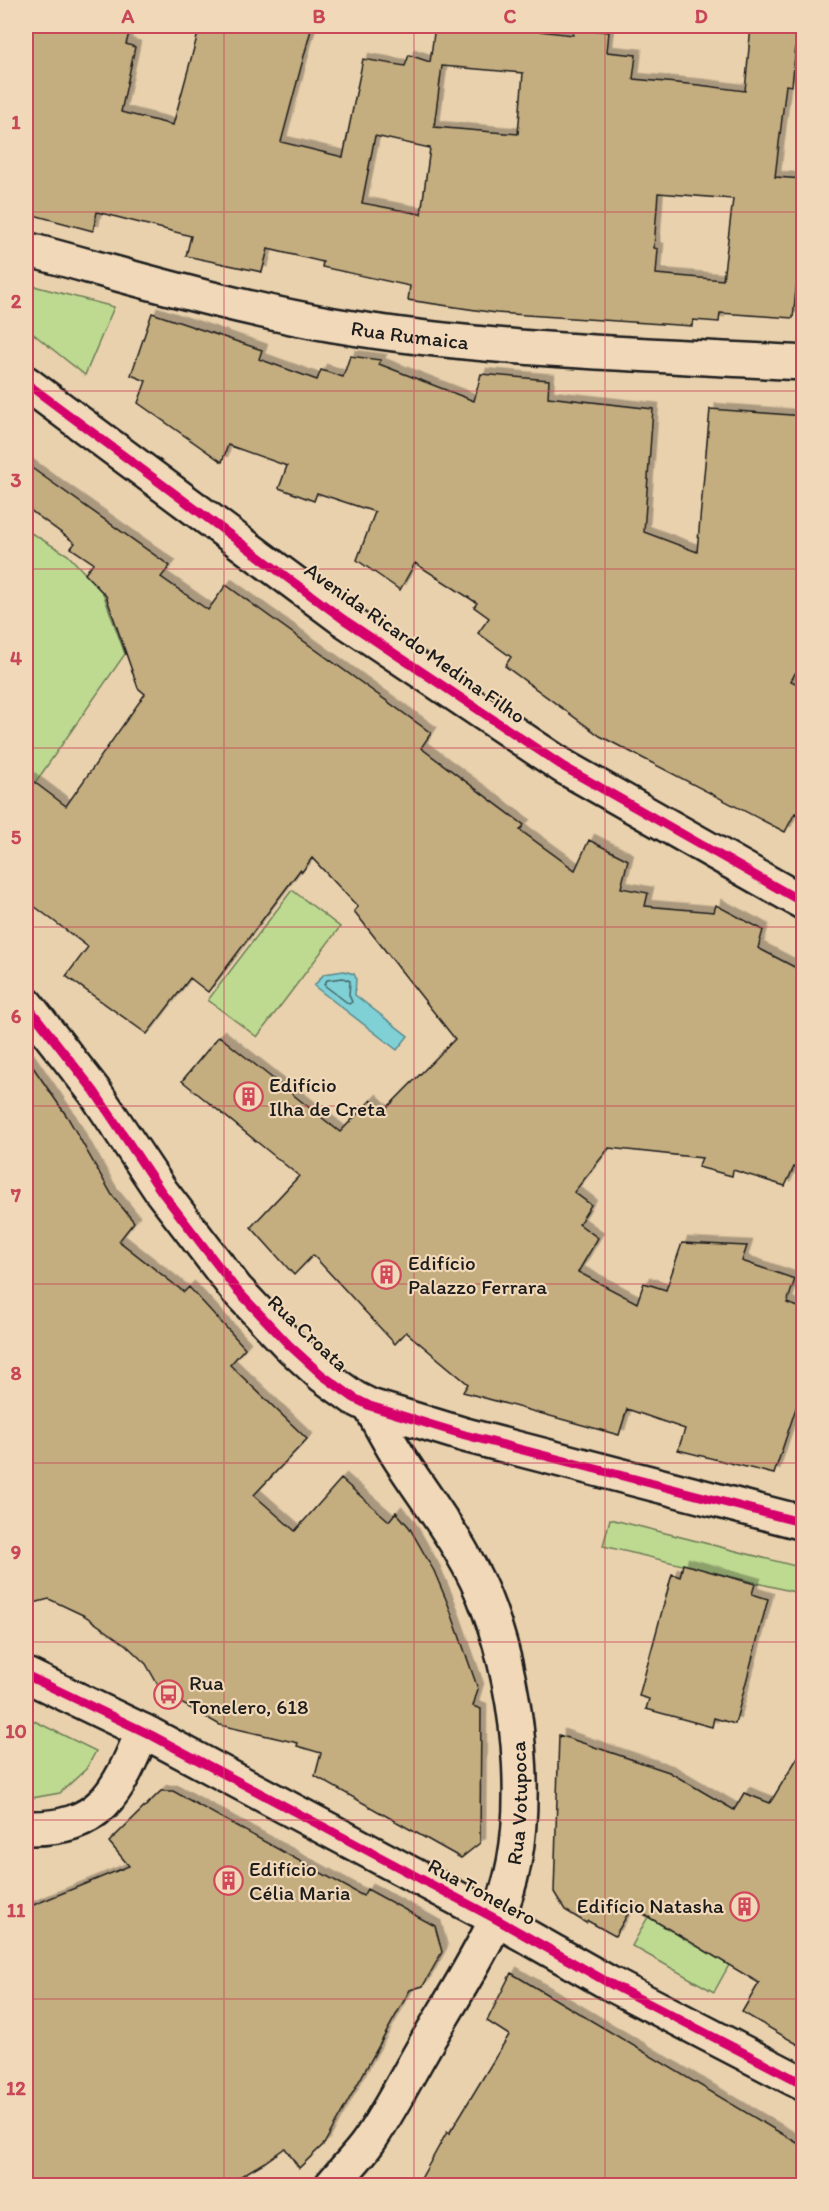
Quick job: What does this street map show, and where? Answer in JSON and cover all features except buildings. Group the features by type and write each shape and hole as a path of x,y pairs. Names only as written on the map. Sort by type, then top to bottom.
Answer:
{"street":[{"name":"Rua Rumaica","path":"26,249 270,312 335,325 521,347 804,363"},
{"name":"Avenida Ricardo Medina Filho","path":"26,383 343,619 554,760 804,903"},
{"name":"Rua Croata","path":"26,1004 94,1091 161,1191 236,1290 289,1346 322,1375 370,1406 465,1435 804,1523"},
{"name":"Rua Votupoca","path":"330,2186 368,2142 496,1919 514,1868 519,1833 515,1719 506,1665 489,1609 472,1571 437,1511 388,1440 370,1406"},
{"name":"Rua Tonelero","path":"26,1675 143,1731 496,1919 609,1983 804,2084"},
{"path":"26,1828 51,1829 80,1820 106,1802 124,1777 143,1731"}],"green space":[{"path":"26,284 114,307 85,375 26,328"},
{"path":"26,530 68,555 103,593 125,654 26,796"},
{"path":"292,890 340,927 257,1037 208,1000"},
{"path":"610,1519 803,1568 803,1594 603,1546"},
{"path":"26,1717 96,1751 86,1769 60,1793 26,1799"},
{"path":"648,1917 729,1965 714,1992 632,1946"}],"water":[{"path":"344,971 354,974 356,978 355,995 408,1036 397,1050 314,986 324,974"}],"cycle path":[{"path":"26,383 343,619 564,767 804,903"},
{"path":"26,1004 94,1091 161,1191 236,1289 289,1345 322,1375 354,1398 370,1406 465,1435 804,1523"},
{"path":"26,1675 151,1735 496,1919 609,1983 804,2084"}],"place":[{"name":"Edifício Ilha de Creta","path":"248,1097"},
{"name":"Edifício Palazzo Ferrara","path":"387,1275"},
{"name":"Rua Tonelero, 618","path":"168,1695"},
{"name":"Edifício Célia Maria","path":"228,1881"},
{"name":"Edifício Natasha","path":"745,1906"}]}
